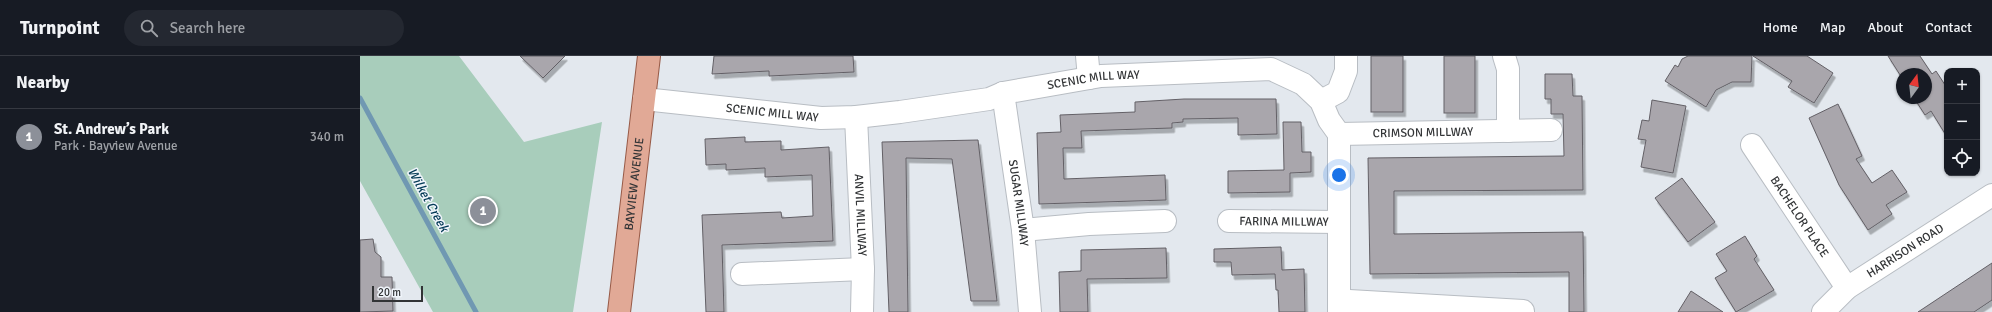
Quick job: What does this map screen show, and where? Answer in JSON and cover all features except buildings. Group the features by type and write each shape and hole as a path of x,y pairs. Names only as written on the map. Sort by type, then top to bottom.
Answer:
{"main road":[{"name":"BAYVIEW AVENUE","path":"619,312 649,56"}],"street":[{"path":"1087,56 1089,78"},
{"path":"1321,101 1338,92 1346,71 1346,56"},
{"path":"1504,56 1508,69 1508,131"},
{"name":"SCENIC MILL WAY","path":"644,99 821,118 856,117 981,100 1003,93 1089,78 1271,69 1303,84 1321,101 1329,120 1338,134"},
{"name":"SUGAR MILLWAY","path":"1003,93 1023,230 1030,312"},
{"name":"ANVIL MILLWAY","path":"856,117 863,269 862,312"},
{"name":"CRIMSON MILLWAY","path":"1338,134 1551,130"},
{"path":"1338,134 1340,307"},
{"name":"BACHELOR PLACE","path":"1752,145 1847,288"},
{"name":"HARRISON ROAD","path":"1823,312 1847,288 1992,195"},
{"path":"1023,230 1089,224 1165,221"},
{"name":"FARINA MILLWAY","path":"1229,221 1339,222"},
{"path":"742,274 863,269"},
{"path":"1340,307 1349,300 1523,310 1523,312"}],"green space":[{"path":"360,56 459,56 524,142 602,122 573,312 433,312 360,181"}],"waterway":[{"name":"Wilket Creek","path":"360,98 476,312"}],"place":[{"name":"St. Andrew’s Park","path":"483,211"}]}
